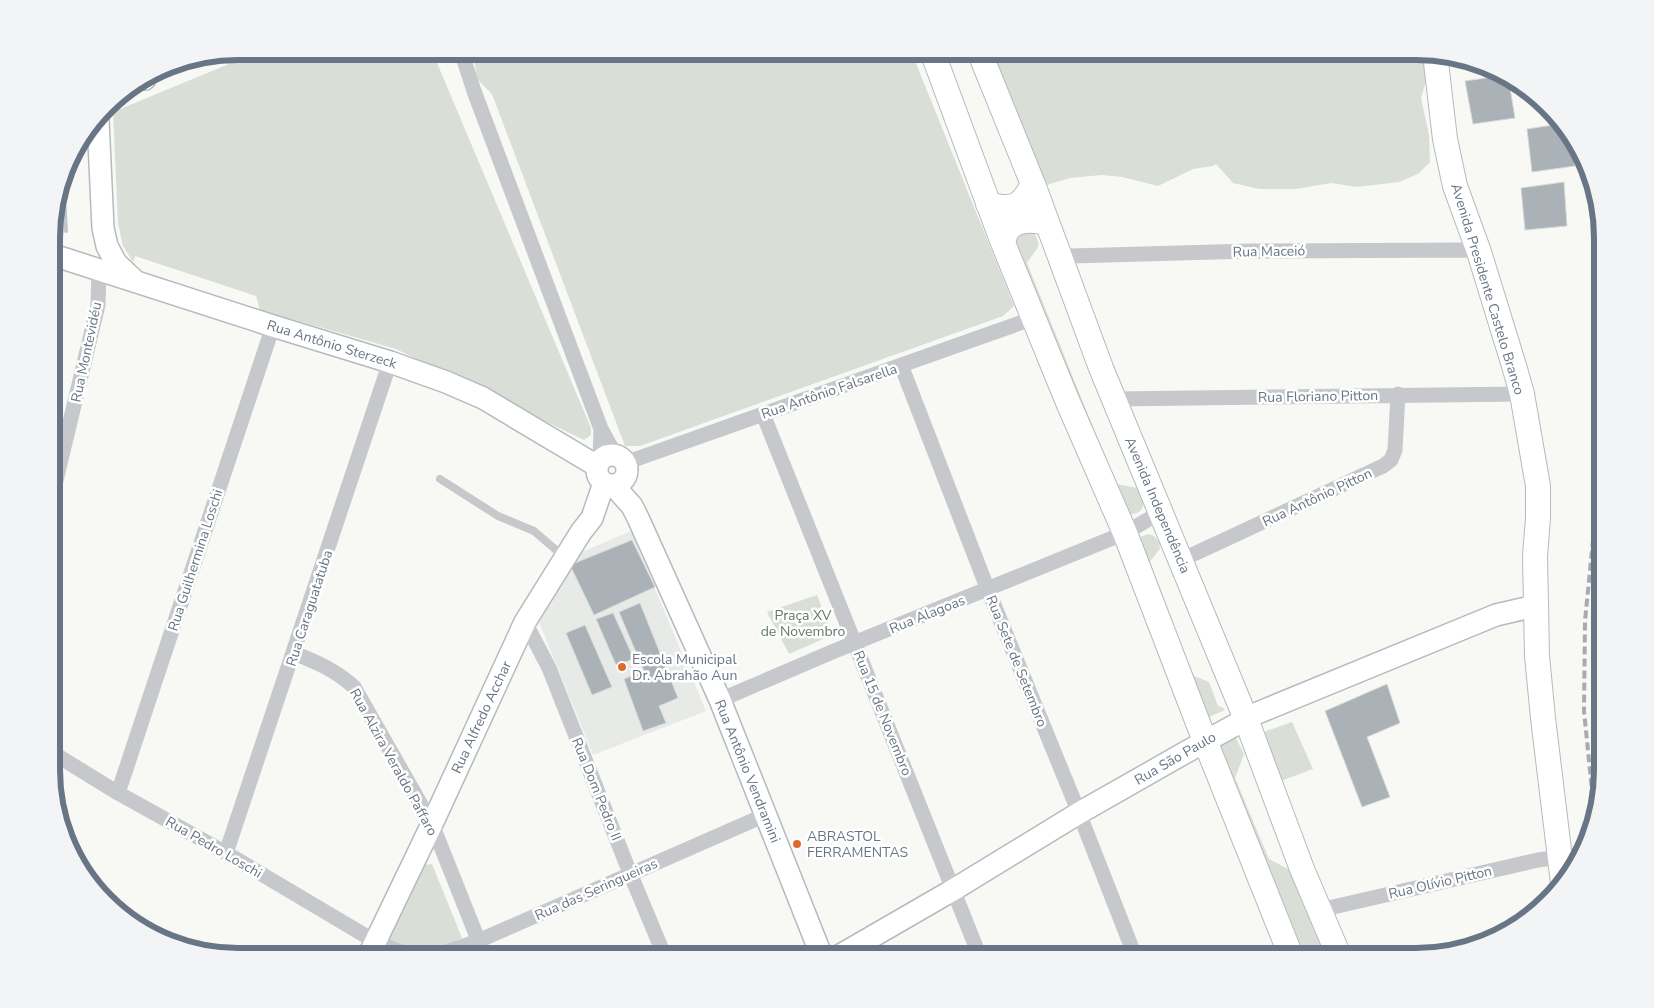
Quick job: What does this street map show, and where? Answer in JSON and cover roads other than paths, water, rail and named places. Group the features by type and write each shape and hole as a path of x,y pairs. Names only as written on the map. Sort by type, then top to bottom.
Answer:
{"main road":[{"path":"935,60 988,204 1067,400 1125,533 1288,948"},
{"name":"Avenida Independência","path":"983,60 1114,399 1246,719 1302,869 1336,948"},
{"name":"Avenida Presidente Castelo Branco","path":"1436,61 1445,139 1455,186 1479,252 1522,394 1538,486 1535,556 1537,656 1542,718 1562,872"},
{"path":"988,204 1002,208 1015,207 1026,197 1032,184"},
{"path":"1004,243 1007,231 1017,223 1037,220 1047,223"}],"street":[{"path":"464,60 474,92 601,429 612,470"},
{"path":"98,128 102,228 107,246 116,262 134,280"},
{"name":"Rua Maceió","path":"1058,252 1071,256 1250,251 1466,250 1479,252"},
{"name":"Rua Antônio Sterzeck","path":"60,257 390,362 446,382 482,398 612,470"},
{"name":"Rua Montevidéu","path":"60,464 98,305 99,269"},
{"name":"Rua Antônio Falsarella","path":"612,470 763,414 1034,318"},
{"name":"Rua Guilhermina Loschi","path":"118,793 272,326"},
{"name":"Rua Caraguatatuba","path":"226,853 390,362"},
{"name":"Rua Sete de Setembro","path":"901,365 988,590 1132,948"},
{"name":"Rua Floriano Pitton","path":"1114,399 1398,394 1522,394"},
{"name":"Rua Antônio Pitton","path":"1181,560 1383,466 1391,460 1395,450 1398,394"},
{"name":"Rua 15 de Novembro","path":"763,414 977,948"},
{"name":"Rua Antônio Vendramini","path":"612,470 632,506 720,700 819,948"},
{"name":"Rua Alfredo Acchar","path":"372,948 525,622 581,532 592,518 612,470"},
{"name":"Rua Alagoas","path":"720,700 1125,533 1160,512"},
{"name":"Rua São Paulo","path":"851,948 953,890 1079,813 1246,719 1496,615 1535,606"},
{"name":"Rua Dom Pedro II","path":"525,622 549,668 661,948"},
{"name":"Rua Alzira Veraldo Paffaro","path":"294,653 325,666 343,677 354,687 432,824 481,948"},
{"name":"Rua Pedro Loschi","path":"60,757 118,793 226,853 370,948"},
{"name":"Rua das Seringueiras","path":"458,948 478,941 765,815"},
{"name":"Rua Olívio Pitton","path":"1320,910 1538,860 1560,857"}],"lane":[{"path":"440,479 498,516 534,530 565,558"}],"waterway":[{"path":"64,199 66,231"}],"railway":[{"path":"1592,793 1584,711 1585,621 1594,530"}],"place":[{"name":"Escola Municipal Dr. Abrahão Aun","path":"622,667"},
{"name":"ABRASTOL FERRAMENTAS","path":"797,844"}],"park label":[{"name":"Praça XV de Novembro","path":"803,624"}]}
